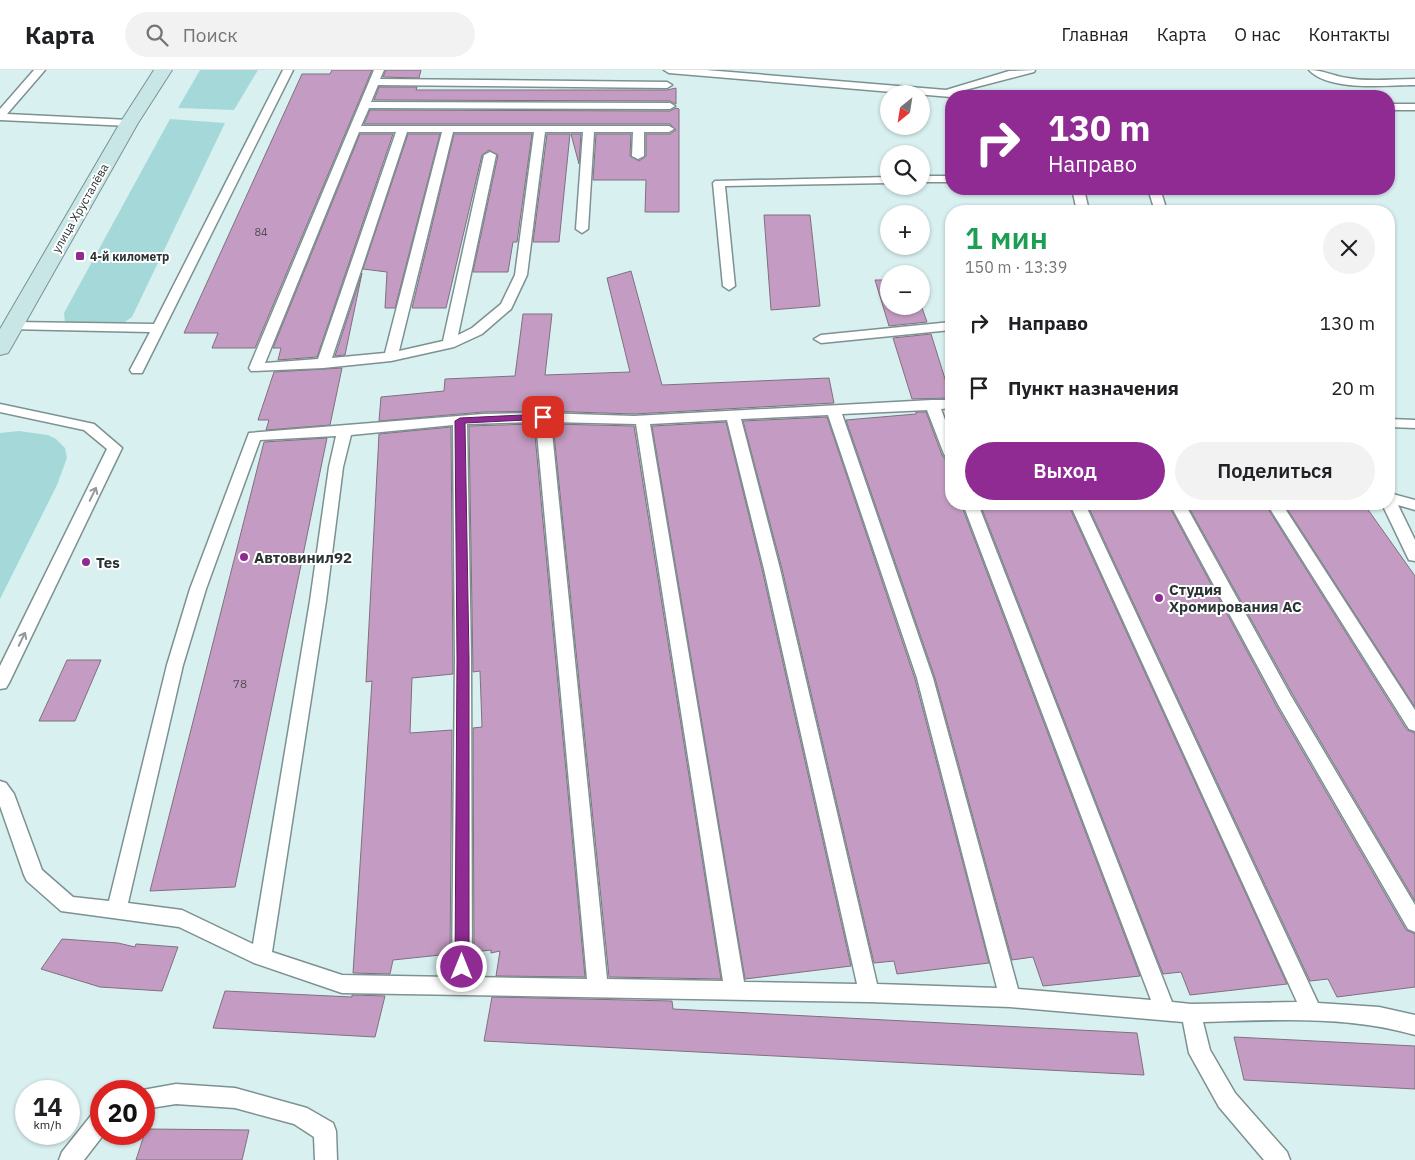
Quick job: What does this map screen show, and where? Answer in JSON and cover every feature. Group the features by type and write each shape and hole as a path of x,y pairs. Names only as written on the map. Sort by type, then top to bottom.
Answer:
{"main road":[{"name":"улица Хрусталёва","path":"0,348 129,122 162,70"}],"lane":[{"path":"0,116 40,70"},
{"path":"137,370 288,70"},
{"path":"379,70 256,368 391,357 449,344 477,331 506,306 521,275 540,129"},
{"path":"669,70 944,93"},
{"path":"954,90 1030,70"},
{"path":"1314,70 1331,78 1349,82 1415,82"},
{"path":"374,82 667,85"},
{"path":"365,105 670,106"},
{"path":"1395,107 1415,107"},
{"path":"0,116 129,122"},
{"path":"391,357 448,128"},
{"path":"355,129 669,129"},
{"path":"323,364 403,129"},
{"path":"582,229 588,129"},
{"path":"638,156 639,129"},
{"path":"449,344 490,155"},
{"path":"930,179 945,178"},
{"path":"729,286 719,182 880,180"},
{"path":"13,326 158,328"},
{"path":"821,339 945,327"},
{"path":"932,404 945,438"},
{"path":"117,910 175,665 198,589 254,436 344,432 460,421 543,417 642,419 833,408 945,404"},
{"path":"0,408 89,427 116,448 0,683"},
{"path":"833,408 925,678 1010,998"},
{"path":"733,414 772,569 869,993"},
{"path":"543,417 560,570 575,753 598,988"},
{"path":"642,419 735,990"},
{"path":"460,421 463,659 462,986"},
{"path":"1395,423 1415,424"},
{"path":"260,957 318,601 336,467 344,432"},
{"path":"1395,500 1415,505"},
{"path":"972,510 1165,1011"},
{"path":"1081,510 1312,1012"},
{"path":"1180,510 1285,701 1415,924"},
{"path":"1279,510 1415,724"},
{"path":"1393,510 1415,556"},
{"path":"0,788 5,794 34,876 68,905 182,919 260,957 342,984 735,990 1010,998 1191,1013 1268,1011 1354,1014 1398,1019 1415,1025"},
{"path":"1191,1013 1200,1053 1227,1100 1279,1160"},
{"path":"155,1097 176,1094 235,1098 299,1115 325,1131 326,1160"},
{"path":"70,1160 90,1134"}],"shaded area":[{"path":"200,70 258,70 234,110 178,108"},
{"path":"170,119 225,123 132,317 122,324 65,323 64,313"},
{"path":"19,431 48,435 56,439 65,448 67,458 57,485 0,599 0,433"}],"building":[{"path":"332,70 372,70 255,348 212,348 218,333 184,333 302,74 330,74"},
{"path":"386,70 421,70 419,78 383,77"},
{"path":"379,87 417,87 416,90 667,90 676,88 676,104 670,101 374,100"},
{"path":"676,108 679,109 679,212 645,212 646,180 593,180 596,134 631,134 630,156 639,161 646,156 646,134 670,134 676,130 670,124 364,124 370,110 670,111"},
{"path":"360,134 393,134 317,357 278,360 281,348 273,348"},
{"path":"408,134 440,134 395,308 385,308 387,272 363,269"},
{"path":"454,134 532,134 517,242 513,242 508,272 473,272 498,155 489,150 482,155 446,308 412,308"},
{"path":"547,134 570,134 559,242 533,242"},
{"path":"571,134 581,134 579,164"},
{"path":"764,215 810,215 820,306 771,310"},
{"path":"631,271 662,385 829,378 834,403 634,414 543,411 483,412 379,421 381,397 444,391 445,379 515,376 523,314 552,314 545,375 630,372 607,278"},
{"path":"362,273 345,355 335,356"},
{"path":"875,280 880,280 880,296"},
{"path":"886,315 925,315 927,322 889,326"},
{"path":"931,334 945,379 945,398 912,399 893,338"},
{"path":"342,368 330,425 266,430 269,420 258,420 274,372"},
{"path":"916,412 926,412 945,459 945,510 963,510 1140,976 1043,986 1033,957 1012,960 935,678 846,420 916,414"},
{"path":"827,417 915,679 989,963 897,974 894,961 874,963 782,569 743,421"},
{"path":"726,422 762,569 851,966 745,979 652,426"},
{"path":"534,424 585,977 496,976 500,951 491,953 491,950 474,952 473,728 482,727 480,671 473,672 469,426"},
{"path":"553,424 634,426 721,979 609,977"},
{"path":"451,427 453,674 412,678 410,733 452,730 450,954 393,960 390,974 353,973 372,681 366,682 379,434"},
{"path":"327,438 235,887 150,891 264,442"},
{"path":"982,510 1071,510 1287,984 1190,995 1181,972 1163,974"},
{"path":"1090,510 1171,510 1277,707 1406,930 1415,934 1415,987 1337,997 1328,979 1310,981"},
{"path":"1190,510 1269,510 1407,730 1415,733 1415,901 1293,695"},
{"path":"1288,510 1368,510 1415,576 1415,707"},
{"path":"67,660 101,660 75,721 39,721"},
{"path":"62,939 118,943 135,947 136,944 178,947 162,991 100,987 41,969"},
{"path":"225,991 352,997 352,995 385,996 375,1037 213,1028"},
{"path":"492,997 672,1001 673,1009 1137,1033 1144,1075 484,1041"},
{"path":"1234,1037 1415,1046 1415,1089 1244,1080"},
{"path":"155,1129 249,1130 242,1160 136,1160 141,1145 155,1145"}],"place":[{"name":"4-й километр","path":"80,256"},
{"name":"Автовинил92","path":"244,557"},
{"name":"Tes","path":"86,562"},
{"name":"Студия Хромирования АС","path":"1159,598"}],"route":[{"path":"462,967 463,659 460,421 518,416 543,417"}]}
